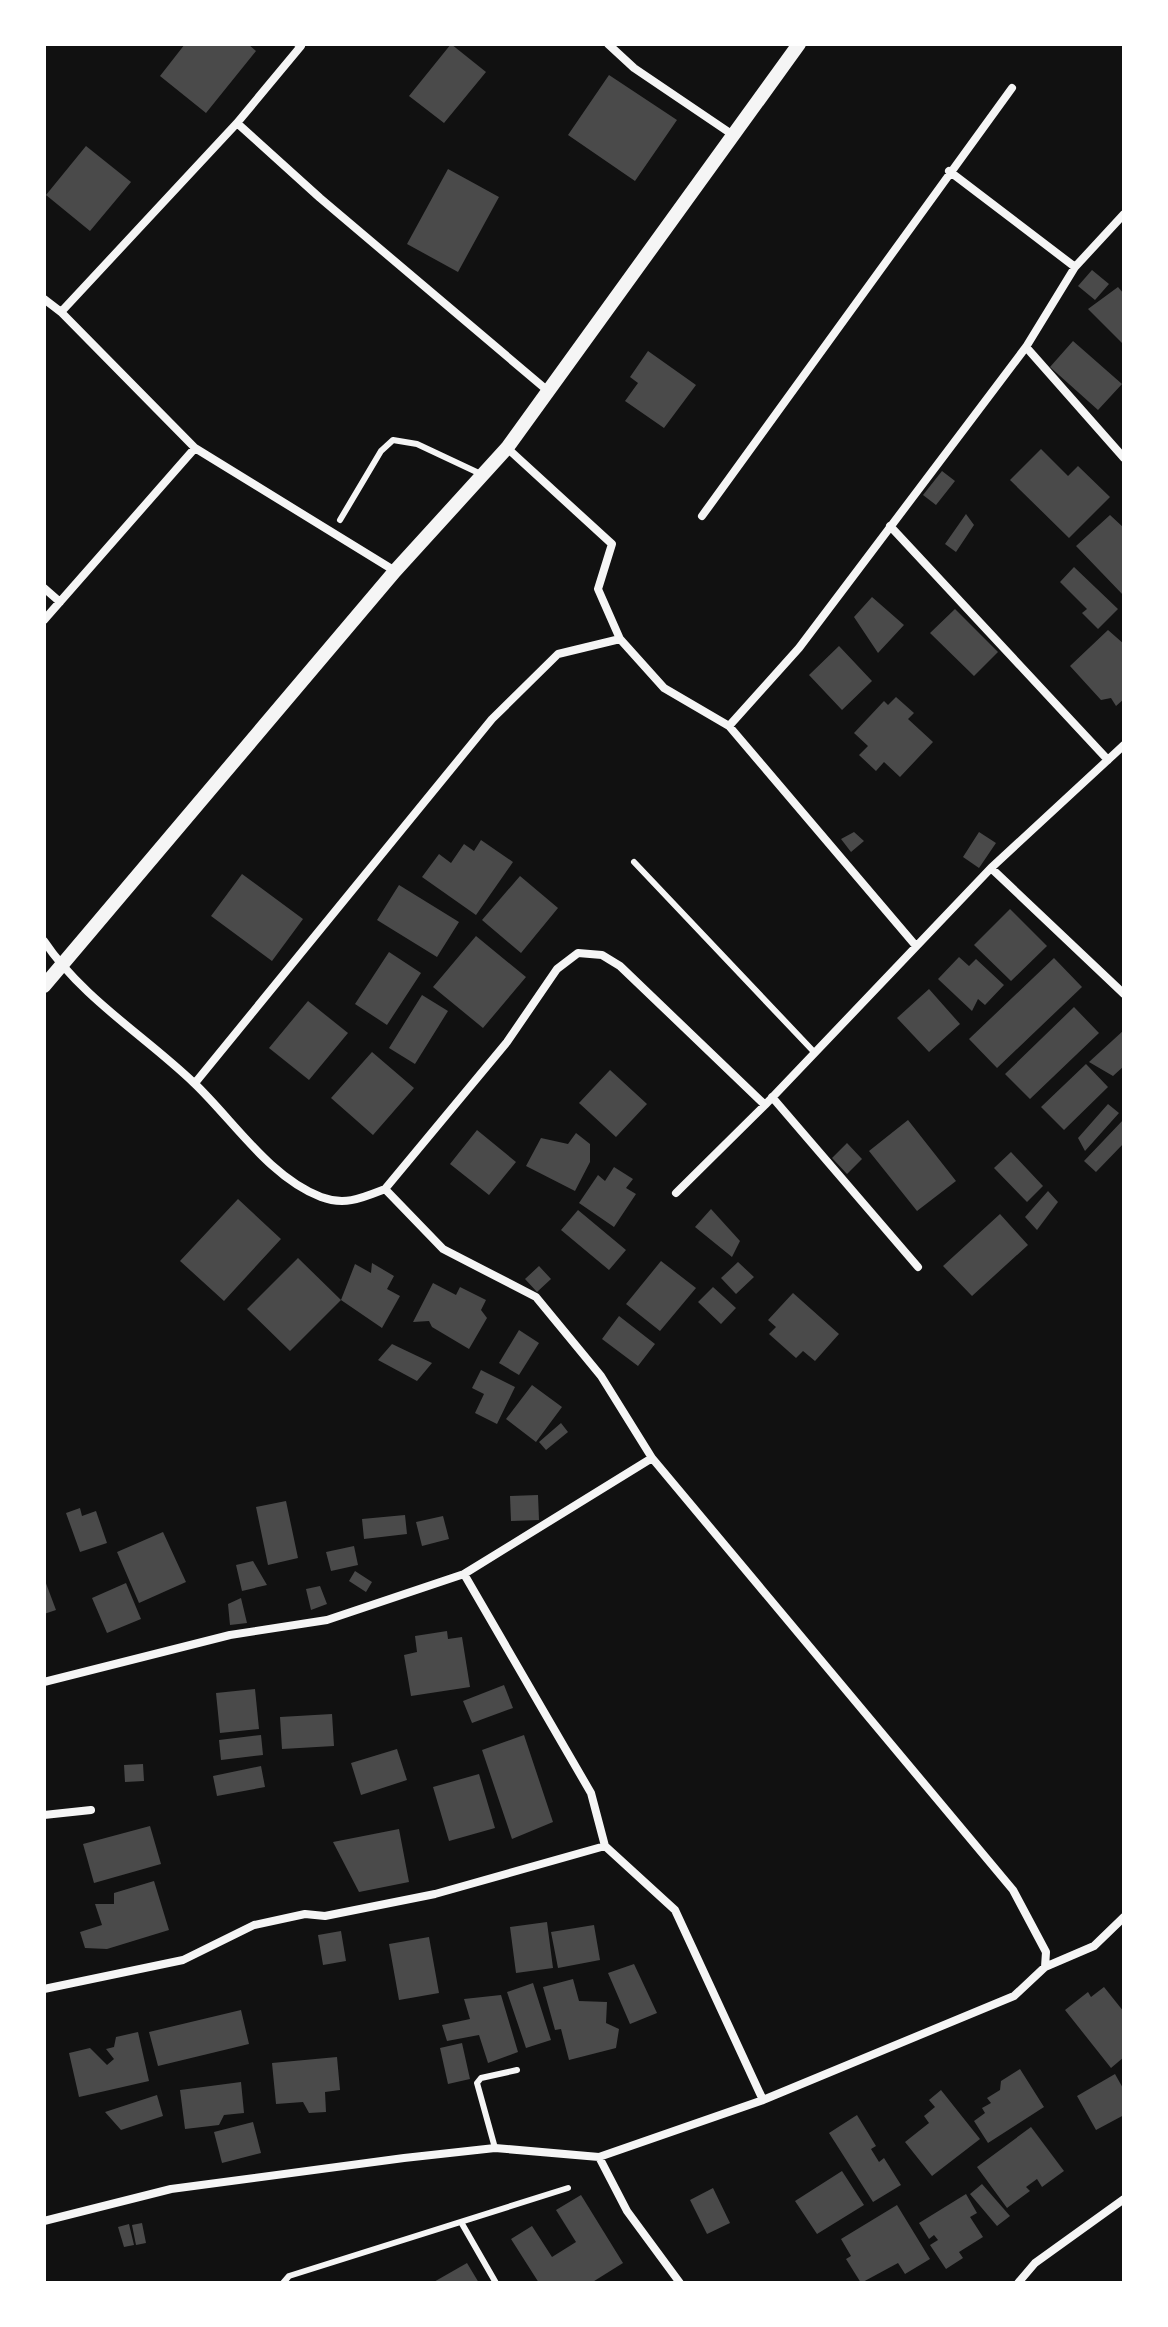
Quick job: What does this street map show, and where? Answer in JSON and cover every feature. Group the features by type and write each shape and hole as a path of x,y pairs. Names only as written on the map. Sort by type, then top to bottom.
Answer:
{"street":[{"path":"608,44 634,68 733,135"},
{"path":"44,986 395,571 507,448 799,44"},
{"path":"61,312 237,123 301,45"},
{"path":"702,516 1012,88"},
{"path":"237,123 320,198 548,391"},
{"path":"949,171 1075,267"},
{"path":"729,726 799,648 1026,347 1075,267 1124,214"},
{"path":"44,299 61,312 195,448 395,571"},
{"path":"1026,347 1124,458"},
{"path":"1116,451 1124,442"},
{"path":"44,620 195,448"},
{"path":"507,448 612,544 598,589 620,639 664,688 729,726 916,946"},
{"path":"890,526 1108,760"},
{"path":"44,588 60,602"},
{"path":"195,1083 492,719 558,654 620,639"},
{"path":"676,1193 765,1105 991,868 1124,745"},
{"path":"991,868 1124,994"},
{"path":"44,941 62,968 195,1083 281,1171 321,1197 352,1203 385,1189 507,1042 557,969 578,953 602,955 620,966 765,1105"},
{"path":"772,1097 918,1267"},
{"path":"385,1189 443,1249 536,1297 601,1376 652,1458 1013,1890 1046,1952 1045,1967"},
{"path":"44,1682 230,1635 327,1620 464,1574 652,1458"},
{"path":"464,1574 591,1793 605,1846 675,1910 763,2100"},
{"path":"44,1815 91,1810"},
{"path":"44,1989 183,1960 254,1925 305,1914 325,1916 435,1894 605,1846"},
{"path":"44,2221 171,2189 495,2148 599,2157 763,2100 1014,1996 1045,1967 1094,1946 1124,1917"},
{"path":"599,2157 627,2211 680,2283"},
{"path":"1018,2283 1035,2263 1124,2199"}],"lane":[{"path":"340,520 381,451 393,440 417,444 483,475"},
{"path":"634,862 815,1053"},
{"path":"495,2148 477,2083 481,2078 517,2070"},
{"path":"283,2283 289,2276 568,2188"},
{"path":"461,2222 496,2283"}],"building":[{"path":"185,44 248,44 256,51 206,113 160,76"},
{"path":"451,44 486,72 444,123 409,96"},
{"path":"609,75 677,120 635,181 568,135"},
{"path":"86,146 131,182 90,231 46,195"},
{"path":"448,169 499,197 458,272 407,244"},
{"path":"1092,270 1109,284 1095,300 1078,286"},
{"path":"1118,287 1124,294 1124,345 1088,309"},
{"path":"1073,341 1122,384 1098,410 1050,367"},
{"path":"648,351 696,385 664,428 625,401 638,383 630,377"},
{"path":"1041,449 1068,476 1078,466 1110,497 1069,538 1010,480"},
{"path":"942,471 955,481 936,505 923,495"},
{"path":"966,514 974,525 956,552 945,544"},
{"path":"1110,515 1124,528 1124,596 1076,546"},
{"path":"1074,567 1118,609 1098,629 1082,613 1087,609 1060,582"},
{"path":"872,597 904,625 878,653 854,617"},
{"path":"955,609 998,652 974,676 930,633"},
{"path":"1108,630 1124,644 1124,699 1116,706 1111,698 1101,700 1070,666"},
{"path":"839,646 872,681 842,710 809,675"},
{"path":"896,697 914,713 908,719 933,742 900,777 884,762 876,771 859,755 868,746 854,733 884,701 888,705"},
{"path":"854,832 864,841 851,852 841,839"},
{"path":"979,832 996,843 979,868 963,857"},
{"path":"481,840 513,862 476,915 422,877 439,854 451,863 464,844 474,851"},
{"path":"242,874 303,919 272,961 211,916"},
{"path":"520,876 558,908 521,953 482,920"},
{"path":"399,885 459,922 437,957 377,920"},
{"path":"1010,909 1047,946 1011,981 974,945"},
{"path":"476,936 526,977 483,1028 433,987"},
{"path":"389,952 421,973 387,1025 355,1004"},
{"path":"959,957 969,966 976,959 1004,985 985,1005 978,999 972,1011 938,979"},
{"path":"1054,958 1082,987 997,1068 969,1039"},
{"path":"929,989 960,1024 929,1052 897,1018"},
{"path":"422,995 448,1011 415,1064 389,1048"},
{"path":"308,1001 348,1033 309,1080 269,1048"},
{"path":"1074,1007 1099,1033 1030,1099 1005,1074"},
{"path":"1124,1030 1124,1066 1113,1076 1089,1062"},
{"path":"372,1052 414,1088 373,1135 331,1098"},
{"path":"1086,1064 1108,1087 1064,1130 1041,1107"},
{"path":"610,1070 647,1104 616,1137 579,1103"},
{"path":"1108,1104 1119,1113 1085,1151 1078,1138"},
{"path":"1124,1119 1124,1143 1096,1172 1084,1161"},
{"path":"908,1120 956,1181 917,1211 869,1151"},
{"path":"477,1130 516,1162 489,1195 450,1164"},
{"path":"576,1133 590,1144 590,1162 575,1191 526,1166 541,1138 568,1144"},
{"path":"847,1143 862,1159 847,1174 832,1158"},
{"path":"1011,1152 1043,1186 1027,1202 994,1168"},
{"path":"614,1167 633,1179 626,1188 636,1194 614,1227 579,1203 598,1175 605,1181"},
{"path":"1048,1191 1058,1202 1037,1230 1025,1217"},
{"path":"238,1199 281,1239 224,1301 180,1261"},
{"path":"711,1209 740,1241 732,1257 695,1227"},
{"path":"578,1210 626,1250 609,1270 561,1230"},
{"path":"1000,1214 1028,1245 972,1296 943,1266"},
{"path":"298,1258 341,1300 290,1351 247,1309"},
{"path":"661,1261 696,1288 660,1331 626,1304"},
{"path":"738,1262 754,1277 736,1294 721,1278"},
{"path":"372,1263 394,1276 387,1289 400,1296 382,1328 341,1300 355,1264 371,1273"},
{"path":"539,1266 551,1279 537,1292 525,1279"},
{"path":"433,1283 456,1295 460,1287 486,1300 481,1310 487,1318 469,1349 432,1327 429,1321 413,1322"},
{"path":"713,1287 736,1308 721,1324 698,1302"},
{"path":"793,1293 839,1334 815,1361 803,1351 796,1358 769,1334 776,1327 768,1320"},
{"path":"619,1316 655,1344 638,1366 602,1339"},
{"path":"519,1330 539,1343 519,1375 499,1363"},
{"path":"392,1344 432,1363 417,1381 378,1360"},
{"path":"481,1370 515,1387 497,1424 475,1413 484,1394 472,1388"},
{"path":"532,1385 562,1407 536,1442 506,1419"},
{"path":"561,1423 568,1432 546,1450 539,1442"},
{"path":"538,1495 539,1520 511,1521 510,1496"},
{"path":"286,1501 298,1558 268,1565 256,1507"},
{"path":"80,1508 82,1516 96,1511 107,1543 80,1552 66,1513"},
{"path":"405,1515 407,1534 364,1539 362,1519"},
{"path":"443,1516 449,1539 422,1546 416,1522"},
{"path":"163,1532 186,1582 139,1603 117,1552"},
{"path":"354,1546 358,1565 331,1571 326,1552"},
{"path":"253,1561 267,1585 242,1591 236,1565"},
{"path":"355,1571 372,1582 366,1592 349,1581"},
{"path":"44,1578 56,1610 44,1614"},
{"path":"126,1583 141,1619 107,1633 92,1598"},
{"path":"320,1586 327,1604 311,1610 306,1589"},
{"path":"241,1598 247,1623 230,1625 228,1604"},
{"path":"447,1631 448,1639 462,1637 470,1687 411,1696 404,1655 417,1652 415,1636"},
{"path":"504,1685 513,1708 472,1723 463,1701"},
{"path":"255,1689 259,1729 220,1733 216,1693"},
{"path":"332,1714 334,1746 282,1749 280,1717"},
{"path":"261,1735 263,1755 221,1760 219,1740"},
{"path":"524,1735 553,1822 512,1839 482,1750"},
{"path":"397,1749 407,1780 361,1795 351,1763"},
{"path":"143,1764 144,1781 125,1782 124,1765"},
{"path":"261,1766 265,1787 217,1796 213,1776"},
{"path":"479,1774 495,1828 449,1841 433,1787"},
{"path":"150,1826 161,1864 94,1883 83,1844"},
{"path":"399,1829 409,1882 359,1892 333,1842"},
{"path":"154,1881 169,1930 107,1949 85,1948 80,1932 102,1925 95,1904 114,1904 114,1893"},
{"path":"547,1922 553,1968 516,1973 510,1927"},
{"path":"594,1925 600,1960 558,1968 551,1932"},
{"path":"341,1931 346,1961 323,1965 318,1935"},
{"path":"429,1937 439,1993 399,2000 389,1944"},
{"path":"634,1964 657,2013 630,2024 608,1973"},
{"path":"573,1979 579,2001 607,2002 606,2023 619,2029 616,2048 569,2060 561,2029 555,2030 543,1987"},
{"path":"533,1983 551,2040 526,2048 507,1992"},
{"path":"1104,1987 1124,2012 1124,2057 1111,2068 1065,2010 1088,1992 1091,1997"},
{"path":"501,1995 518,2052 488,2063 479,2035 447,2041 442,2025 470,2019 464,1999"},
{"path":"241,2010 249,2044 158,2066 149,2032"},
{"path":"138,2032 149,2081 79,2097 69,2053 90,2048 107,2065 114,2059 106,2049 114,2047 116,2037"},
{"path":"462,2043 470,2079 448,2084 440,2048"},
{"path":"337,2057 340,2090 325,2092 326,2112 309,2113 303,2102 276,2104 272,2063"},
{"path":"1020,2069 1044,2107 988,2143 974,2121 985,2113 982,2108 991,2103 987,2098 1000,2090 1001,2081"},
{"path":"1115,2074 1124,2090 1124,2115 1096,2130 1077,2096"},
{"path":"241,2082 244,2113 224,2115 219,2125 185,2129 180,2090"},
{"path":"941,2090 980,2139 932,2176 905,2142 929,2123 924,2116 935,2107 929,2100"},
{"path":"157,2095 163,2116 121,2130 105,2112"},
{"path":"857,2115 876,2146 871,2149 879,2162 884,2158 901,2185 873,2202 829,2133"},
{"path":"253,2122 261,2153 222,2163 214,2132"},
{"path":"1031,2127 1064,2171 1042,2187 1037,2179 1026,2187 1030,2191 1007,2208 977,2167"},
{"path":"842,2171 864,2205 817,2234 795,2201"},
{"path":"982,2184 1010,2216 997,2226 970,2194"},
{"path":"713,2188 730,2223 707,2234 690,2200"},
{"path":"966,2194 977,2213 970,2217 983,2237 959,2252 963,2258 946,2269 930,2245 938,2240 934,2235 929,2239 919,2223"},
{"path":"581,2195 623,2263 591,2283 539,2283 511,2239 532,2226 552,2257 576,2242 556,2210"},
{"path":"897,2205 930,2259 905,2274 898,2263 861,2283 846,2259 851,2256 841,2239"},
{"path":"142,2223 146,2243 136,2245 132,2225"},
{"path":"129,2224 134,2245 124,2247 118,2227"},
{"path":"467,2263 479,2283 432,2283"}]}
